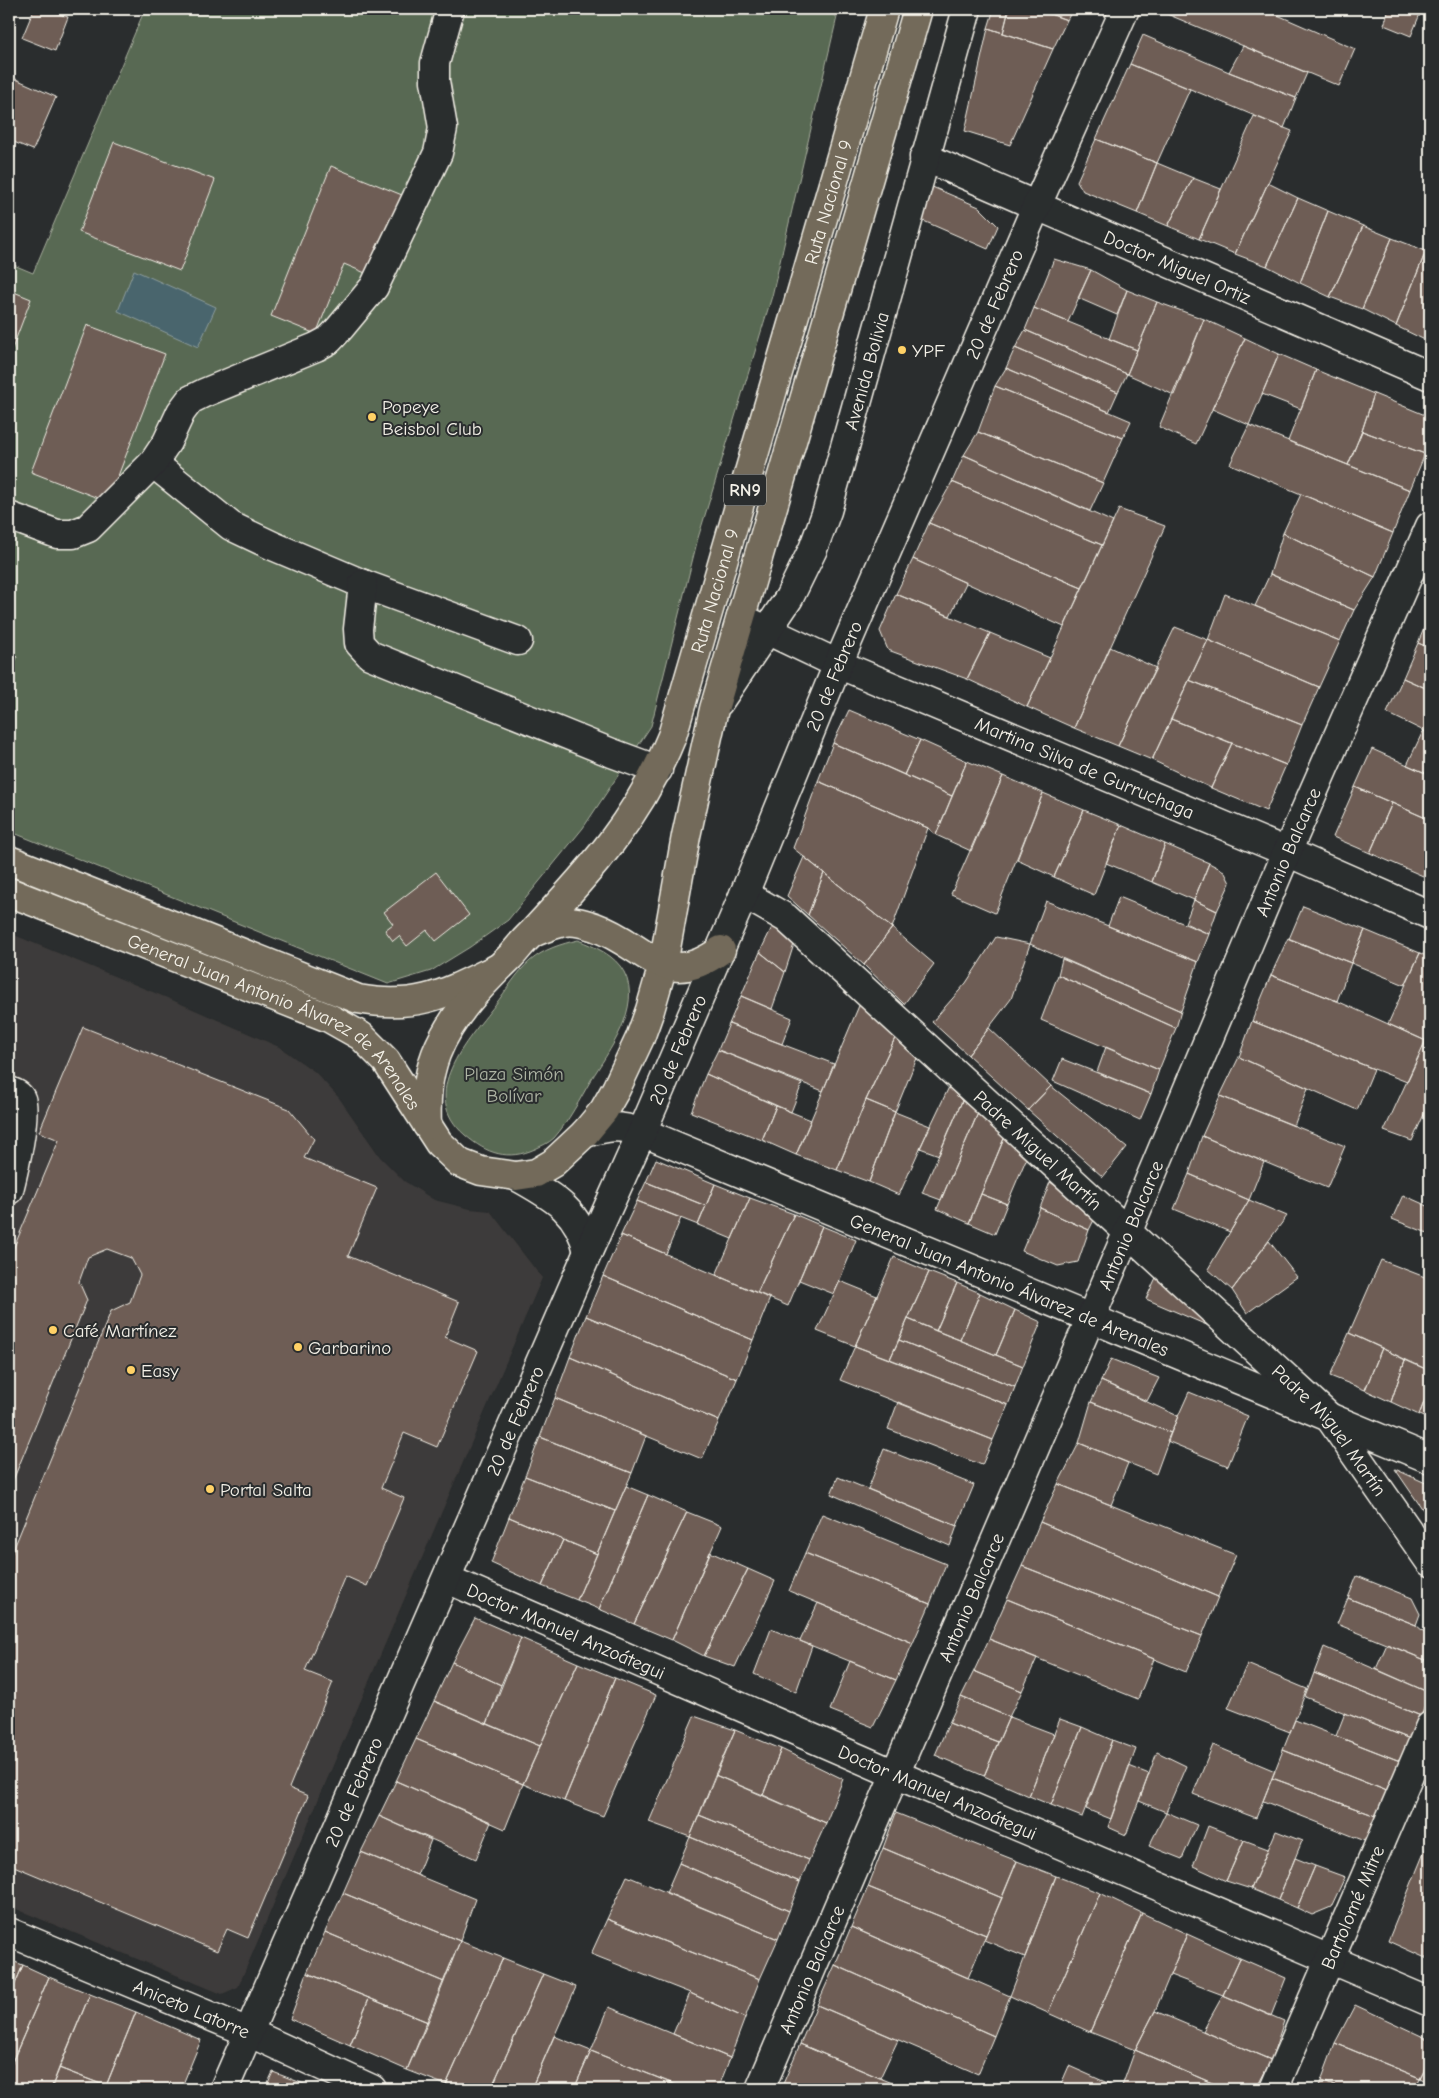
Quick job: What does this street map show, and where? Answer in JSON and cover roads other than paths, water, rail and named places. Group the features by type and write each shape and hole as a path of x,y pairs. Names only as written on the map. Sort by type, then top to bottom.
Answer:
{"main road":[{"name":"Ruta Nacional 9","path":"428,1127 426,1098 436,1053 466,1002 586,874 614,839 638,805 658,770 672,736 884,9"},
{"name":"Ruta Nacional 9","path":"668,936 686,836 714,709 918,9"},
{"name":"General Juan Antonio Álvarez de Arenales","path":"9,860 358,999 380,1003 415,1002 440,995 498,968"},
{"name":"General Juan Antonio Álvarez de Arenales","path":"9,892 329,1018 342,1025 361,1036 386,1061 439,1143 460,1163 481,1172 516,1176 536,1173 553,1163 585,1133 604,1110 627,1069 650,1010 663,965 668,936"},
{"path":"531,934 566,922 583,923 622,939 663,965 679,967 697,965 721,950"}],"street":[{"path":"9,516 57,534 73,534 88,528 153,463 167,442 181,412 190,400 322,343 340,328 374,287 438,153 443,128 435,81 435,63 450,9"},
{"name":"Avenida Bolivia","path":"714,709 789,598 827,511 924,157 967,9"},
{"name":"20 de Febrero","path":"224,2089 721,950 838,664 1124,9"},
{"name":"Doctor Miguel Ortiz","path":"924,157 1430,376"},
{"path":"153,463 231,526 363,584 518,641"},
{"name":"Antonio Balcarce","path":"760,2089 1128,1231 1287,852 1430,526"},
{"path":"363,584 358,629 359,642 370,655 658,770"},
{"name":"Martina Silva de Gurruchaga","path":"741,618 838,664 1287,852 1430,915"},
{"name":"Padre Miguel Martín","path":"744,894 786,918 1329,1417 1430,1562"},
{"path":"9,1091 19,1095 23,1101 19,1145 9,1190"},
{"name":"General Juan Antonio Álvarez de Arenales","path":"585,1133 606,1127 622,1127 642,1132 1430,1459"},
{"name":"General Juan Antonio Álvarez de Arenales","path":"516,1176 552,1196 568,1209 585,1236 588,1252"},
{"name":"Doctor Manuel Anzoátegui","path":"446,1579 895,1774 1430,2002"},
{"name":"Bartolomé Mitre","path":"1274,2089 1430,1726"},
{"name":"Aniceto Latorre","path":"9,1932 248,2032 372,2089"}],"water":[{"path":"134,270 216,307 198,347 118,311"}],"place":[{"name":"YPF","path":"902,350"},
{"name":"Popeye Beisbol Club","path":"372,417"},
{"name":"Café Martínez","path":"53,1330"},
{"name":"Garbarino","path":"298,1347"},
{"name":"Easy","path":"131,1370"},
{"name":"Portal Salta","path":"210,1489"}],"park label":[{"name":"Plaza Simón Bolívar","path":"514,1084"}]}
